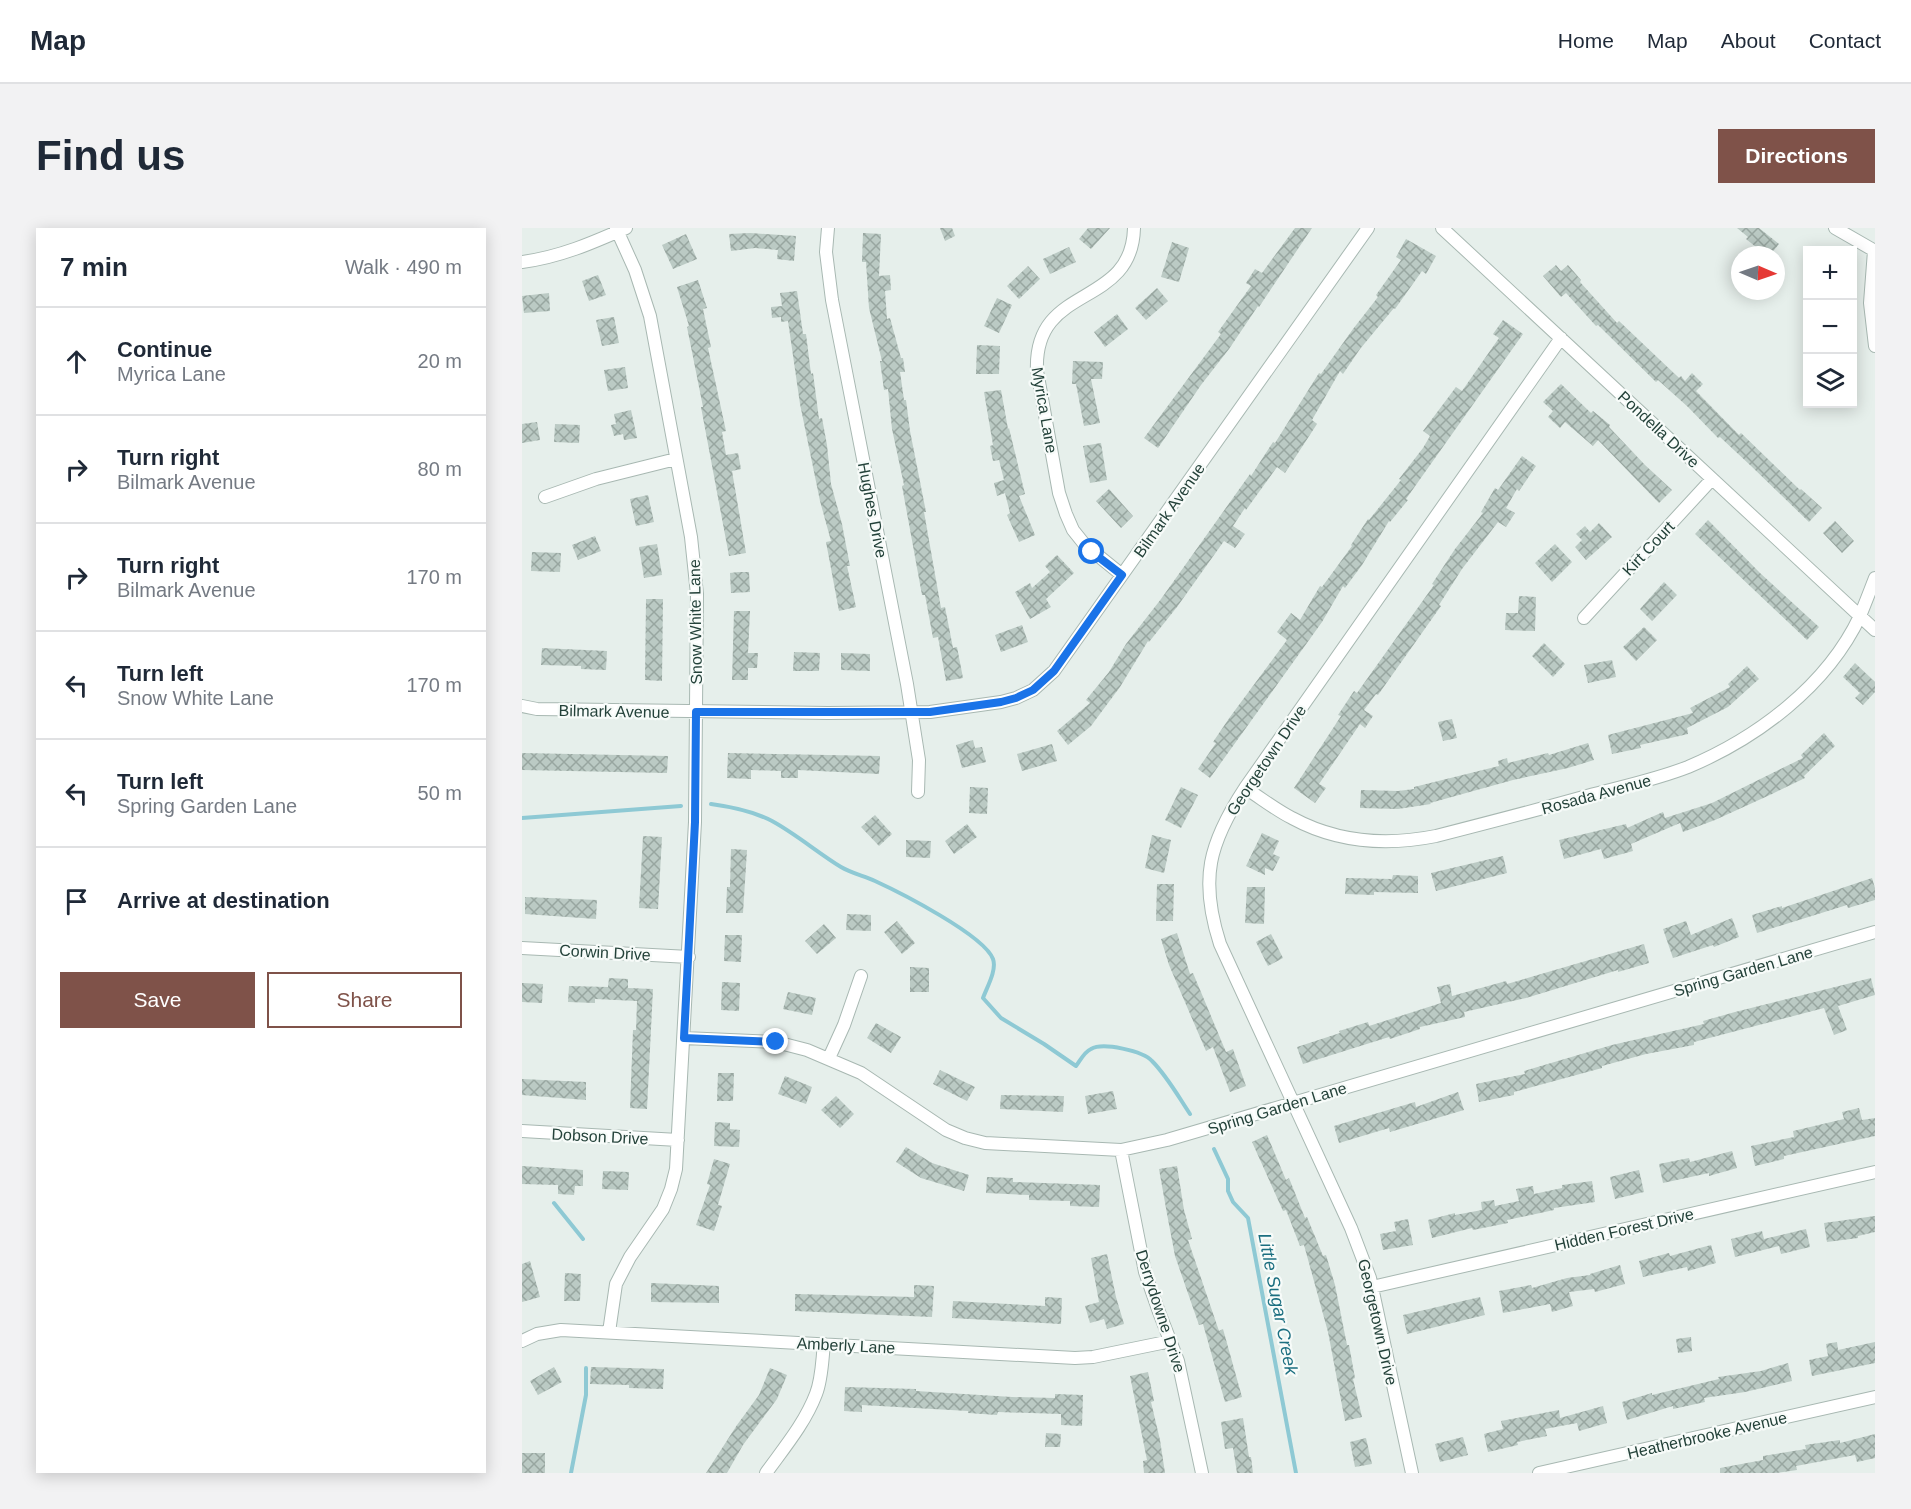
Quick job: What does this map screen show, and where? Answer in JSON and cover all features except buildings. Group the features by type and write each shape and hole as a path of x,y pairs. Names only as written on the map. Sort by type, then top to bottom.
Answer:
{"street":[{"name":"Hughes Drive","path":"828,228 826,252 832,300 911,712 919,760 918,792"},
{"name":"Myrica Lane","path":"1122,575 1085,545 1073,530 1066,514 1059,493 1036,355 1043,332 1058,313 1109,281 1124,266 1130,254 1134,228"},
{"name":"Bilmark Avenue","path":"522,706 537,709 696,712 930,712 1001,702 1033,690 1054,671 1368,228"},
{"name":"Pondella Drive","path":"1442,228 1875,630"},
{"path":"1835,228 1875,251 1870,303 1875,346"},
{"path":"522,262 543,260 571,252 620,229"},
{"name":"Snow White Lane","path":"609,1332 614,1294 624,1265 663,1209 676,1168 695,822 696,583 691,537 650,316 620,229"},
{"name":"Georgetown Drive","path":"1412,1473 1372,1287 1351,1228 1220,944 1213,922 1209,887 1211,864 1216,841 1225,819 1245,788 1561,338"},
{"path":"545,497 596,479 676,459"},
{"name":"Kirt Court","path":"1584,618 1712,479"},
{"name":"Rosada Avenue","path":"1245,788 1290,818 1312,828 1344,838 1370,842 1410,842 1651,779 1687,767 1732,746 1789,706 1836,654 1860,616 1875,578"},
{"name":"Spring Garden Lane","path":"684,1038 776,1042 807,1050 861,1073 946,1130 965,1138 985,1143 1121,1150 1167,1140 1875,932"},
{"name":"Corwin Drive","path":"522,948 689,957"},
{"path":"829,1058 844,1025 861,976"},
{"name":"Dobson Drive","path":"522,1131 678,1140"},
{"name":"Derrydowne Drive","path":"1121,1150 1146,1272 1184,1382 1202,1473"},
{"name":"Hidden Forest Drive","path":"1372,1287 1875,1172"},
{"name":"Amberly Lane","path":"522,1341 537,1334 561,1330 1075,1358 1093,1357 1171,1341"},
{"path":"766,1473 797,1430 816,1394 824,1344"},
{"name":"Heatherbrooke Avenue","path":"1539,1473 1875,1397"}],"waterway":[{"name":"Little Sugar Creek","path":"711,804 743,810 772,821 841,867 902,894 940,915 974,938 993,959 993,973 983,998 1001,1018 1076,1066 1086,1052 1097,1047 1113,1047 1147,1057 1163,1073 1190,1114"},
{"name":"Little Sugar Creek","path":"522,818 681,806"},
{"name":"Little Sugar Creek","path":"1214,1149 1228,1179 1228,1191 1233,1202 1248,1218 1296,1473"},
{"path":"554,1203 583,1239"},
{"path":"571,1473 586,1395 586,1368"}],"route":[{"path":"776,1042 684,1038 695,822 696,712 930,712 1016,698 1033,690 1054,671 1122,575 1092,552"}]}
